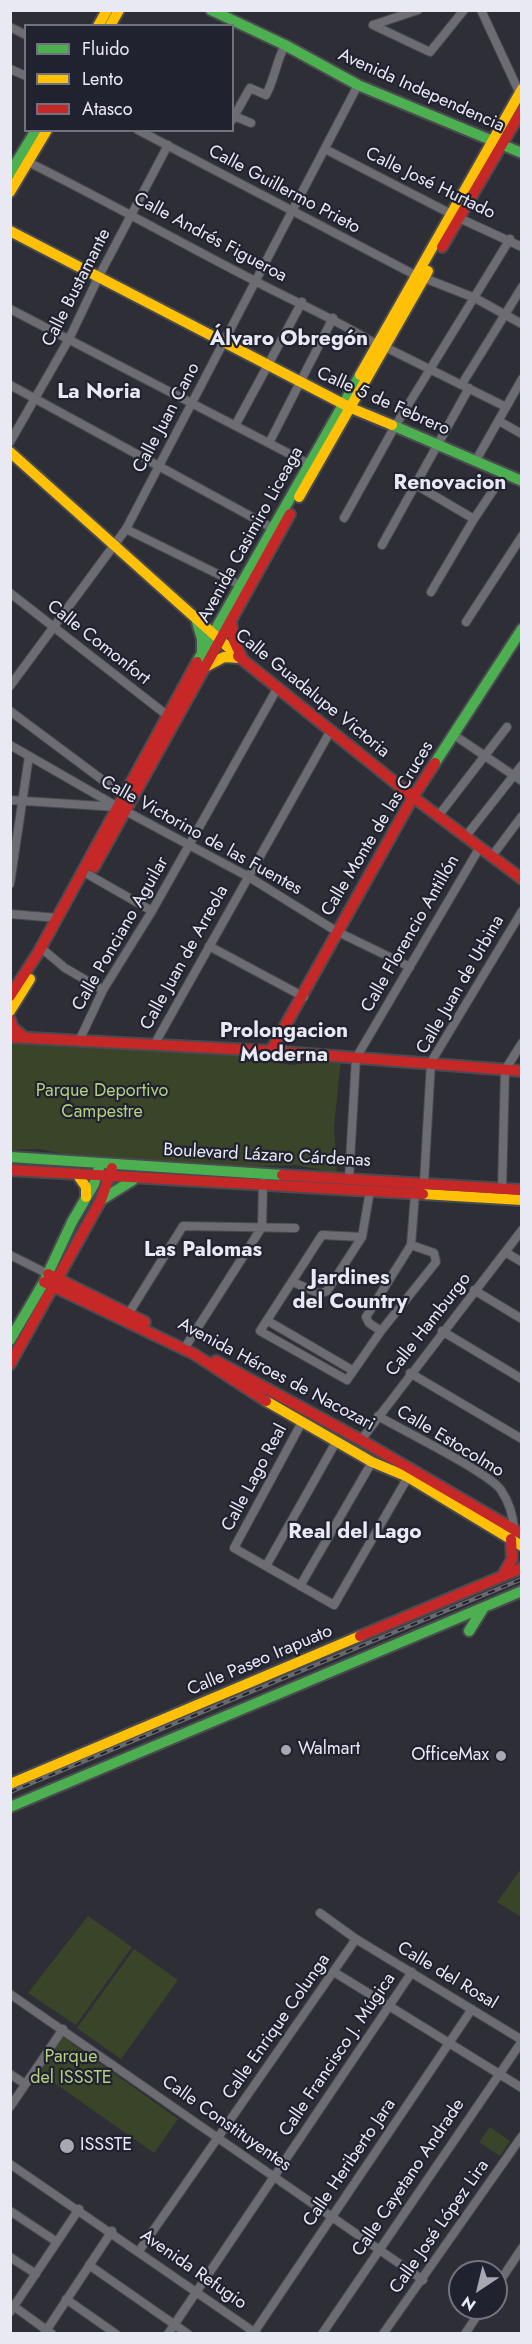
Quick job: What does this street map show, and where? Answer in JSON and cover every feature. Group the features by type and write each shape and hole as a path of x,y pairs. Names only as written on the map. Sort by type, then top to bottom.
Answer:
{"main road":[{"path":"99,24 107,10"},
{"path":"111,24 119,10"},
{"name":"Avenida Independencia","path":"211,10 285,45 358,85 510,147"},
{"name":"Avenida Casimiro Liceaga","path":"510,147 521,95"},
{"name":"Avenida Casimiro Liceaga","path":"218,638 231,622 380,345 455,216 510,147 522,110"},
{"path":"10,173 35,132"},
{"path":"10,192 46,132"},
{"name":"Calle 5 de Febrero","path":"10,231 348,406 394,428 522,481"},
{"name":"Avenida Casimiro Liceaga","path":"10,996 122,809 218,638 240,585 309,464 348,406"},
{"name":"Calle Guadalupe Victoria","path":"10,452 243,660 413,797 521,877"},
{"path":"195,619 202,639 204,663 224,657 243,660"},
{"path":"231,622 234,641 243,660"},
{"name":"Calle Monte de las Cruces","path":"272,1051 304,997 336,931 413,797 522,629"},
{"name":"Avenida Casimiro Liceaga","path":"10,1011 89,875 122,809 124,796 168,716 204,663"},
{"path":"10,1020 13,1028 24,1037"},
{"path":"10,1037 272,1051 522,1071"},
{"name":"Boulevard Lázaro Cárdenas","path":"10,1157 522,1190"},
{"path":"10,1364 50,1280 72,1222 98,1176 100,1162"},
{"path":"10,1340 101,1200 110,1177 112,1163"},
{"name":"Boulevard Lázaro Cárdenas","path":"10,1170 522,1200"},
{"path":"77,1174 86,1186 86,1197"},
{"path":"101,1200 134,1179"},
{"name":"Avenida Héroes de Nacozari","path":"50,1280 129,1313 336,1442 515,1534"},
{"name":"Avenida Héroes de Nacozari","path":"50,1280 185,1347 361,1440 515,1534 522,1546"},
{"path":"501,1577 512,1559 515,1534"},
{"name":"Calle Paseo Irapuato","path":"10,1784 522,1568"},
{"path":"10,1807 522,1591"},
{"path":"469,1631 484,1607"}],"street":[{"path":"418,10 373,25 430,52 464,10"},
{"path":"481,10 521,95"},
{"path":"10,27 24,34"},
{"path":"236,105 250,88 266,95 275,76 274,67 285,45"},
{"path":"10,69 24,75"},
{"name":"Calle Juan Cano","path":"10,686 126,529 358,85"},
{"path":"234,118 251,123"},
{"name":"Calle Guillermo Prieto","path":"142,132 420,277 475,298 522,324"},
{"name":"Calle Bustamante","path":"10,442 37,399 69,339 99,276 168,145"},
{"name":"Calle José Hurtado","path":"325,149 455,216 510,239 522,247"},
{"name":"Calle Andrés Figueroa","path":"28,162 132,213 256,282 302,302 380,345 506,407"},
{"path":"344,518 429,369 510,239"},
{"path":"382,545 438,445 465,386 522,287"},
{"path":"236,424 302,302"},
{"path":"10,309 190,404 236,424 309,464"},
{"path":"269,443 333,318"},
{"path":"475,462 522,379"},
{"path":"10,386 274,529"},
{"path":"499,421 522,434"},
{"path":"431,592 474,519 504,474"},
{"path":"416,484 474,519"},
{"path":"126,529 240,585"},
{"path":"466,622 522,536"},
{"name":"Calle Comonfort","path":"10,593 168,716"},
{"name":"Calle Ponciano Aguilar","path":"80,1040 103,990 152,911 278,687"},
{"path":"10,711 124,796"},
{"path":"439,815 507,727"},
{"name":"Calle Juan de Arreola","path":"154,1045 331,730"},
{"path":"454,735 522,781"},
{"name":"Calle Victorino de las Fuentes","path":"10,745 122,809 249,877 336,931 410,968"},
{"path":"10,884 29,756"},
{"path":"466,836 522,765"},
{"path":"10,801 122,809"},
{"path":"492,856 522,816"},
{"name":"Calle Florencio Antillón","path":"349,1178 356,1058 480,847"},
{"path":"89,875 152,911"},
{"name":"Calle Juan de Urbina","path":"424,1183 431,1062 522,910"},
{"path":"10,914 58,918"},
{"path":"209,946 304,997"},
{"path":"46,952 65,968 103,990"},
{"path":"502,1189 505,1070 522,1043"},
{"path":"185,1347 262,1227 262,1183"},
{"path":"293,1282 321,1294 324,1293 362,1237 370,1191"},
{"path":"381,1331 369,1323 366,1317 411,1245 415,1194"},
{"path":"129,1313 183,1226 295,1227"},
{"name":"Calle Hamburgo","path":"361,1440 442,1331 522,1230"},
{"path":"362,1237 322,1235 260,1331 347,1380 381,1331 436,1262 434,1253 411,1245"},
{"path":"505,1252 522,1262"},
{"name":"Avenida Héroes de Nacozari","path":"10,1255 50,1280"},
{"path":"474,1290 522,1319"},
{"path":"267,1321 352,1370"},
{"path":"442,1331 522,1379"},
{"path":"410,1373 522,1439"},
{"name":"Calle Estocolmo","path":"378,1416 493,1482 509,1507 515,1534"},
{"name":"Calle Lago Real","path":"266,1566 234,1548 302,1422"},
{"path":"336,1442 266,1566 334,1605 408,1477"},
{"path":"300,1586 372,1462"},
{"path":"515,1534 522,1520"},
{"name":"Calle del Rosal","path":"321,1913 356,1939 522,2040"},
{"name":"Calle Enrique Colunga","path":"140,2251 356,1939"},
{"path":"334,1972 522,2088"},
{"name":"Calle Francisco J. Múgica","path":"168,2334 412,1972"},
{"name":"Calle Constituyentes","path":"10,1994 423,2280"},
{"name":"Calle Heriberto Jara","path":"254,2333 472,2009"},
{"path":"10,2107 63,2030"},
{"name":"Calle Cayetano Andrade","path":"322,2334 522,2040"},
{"path":"10,2074 25,2084"},
{"name":"Calle José López Lira","path":"383,2334 522,2136"},
{"name":"Avenida Refugio","path":"10,2164 140,2251 254,2333"},
{"path":"79,2209 12,2308 47,2332 66,2299 112,2232"},
{"path":"10,2211 57,2242"},
{"path":"508,2269 522,2248"},
{"path":"10,2257 36,2274"},
{"path":"89,2265 188,2334"},
{"path":"66,2299 116,2334"},
{"path":"465,2334 474,2320"}],"green space":[{"name":"Parque Deportivo Campestre","path":"12,1040 43,1045 208,1051 291,1065 341,1059 334,1127 337,1173 296,1165 244,1167 95,1160 39,1149 11,1150"},
{"path":"521,1869 521,1917 497,1902"},
{"path":"88,1916 132,1947 76,2025 28,1993"},
{"path":"134,1949 178,1980 121,2059 77,2028"},
{"name":"Parque del ISSSTE","path":"60,2035 178,2119 154,2153 36,2070"},
{"path":"490,2127 510,2141 500,2156 479,2142"}],"railway":[{"path":"10,1792 522,1579"}],"traffic: fast":[{"path":"211,10 285,45 358,85 522,153"},
{"path":"10,173 35,132"},
{"path":"197,662 360,375"},
{"path":"392,425 522,481"},
{"path":"197,622 202,639 202,656"},
{"path":"435,763 522,629"},
{"path":"10,1157 282,1175"},
{"path":"10,1340 44,1282 72,1222 94,1184 99,1168"},
{"path":"101,1200 133,1180"},
{"path":"10,1807 522,1591"},
{"path":"469,1631 484,1607"}],"traffic: slow":[{"path":"99,24 107,10"},
{"path":"111,24 119,10"},
{"path":"360,375 522,89"},
{"path":"10,192 46,132"},
{"path":"10,231 351,408 392,425"},
{"path":"299,497 428,271"},
{"path":"10,452 238,656"},
{"path":"207,666 224,657 240,658"},
{"path":"10,1011 30,979"},
{"path":"77,1174 86,1187 86,1197"},
{"path":"423,1194 522,1200"},
{"path":"266,1401 372,1462 408,1477 522,1546"},
{"path":"10,1784 360,1636"}],"traffic: jam":[{"path":"442,247 522,110"},
{"path":"94,867 290,514"},
{"path":"231,622 234,641 241,656"},
{"path":"238,656 413,797 522,879"},
{"path":"10,996 38,953 197,662"},
{"path":"271,1051 413,797 435,763"},
{"path":"10,1020 13,1028 24,1037"},
{"path":"10,1037 271,1051 522,1071"},
{"path":"10,1364 101,1200 112,1168"},
{"path":"10,1170 423,1194"},
{"path":"282,1175 522,1190"},
{"path":"48,1274 145,1322"},
{"path":"44,1282 194,1354 266,1401"},
{"path":"216,1361 361,1440 522,1534"},
{"path":"503,1575 512,1559 511,1539"},
{"path":"360,1636 522,1568"}],"place":[{"name":"Walmart","path":"286,1750"},
{"name":"OfficeMax","path":"501,1756"},
{"name":"ISSSTE","path":"67,2146"}],"district":[{"name":"Álvaro Obregón","path":"289,340"},
{"name":"La Noria","path":"99,393"},
{"name":"Renovacion","path":"450,484"},
{"name":"Prolongacion Moderna","path":"284,1044"},
{"name":"Las Palomas","path":"203,1251"},
{"name":"Jardines del Country","path":"350,1291"},
{"name":"Real del Lago","path":"355,1533"}]}
